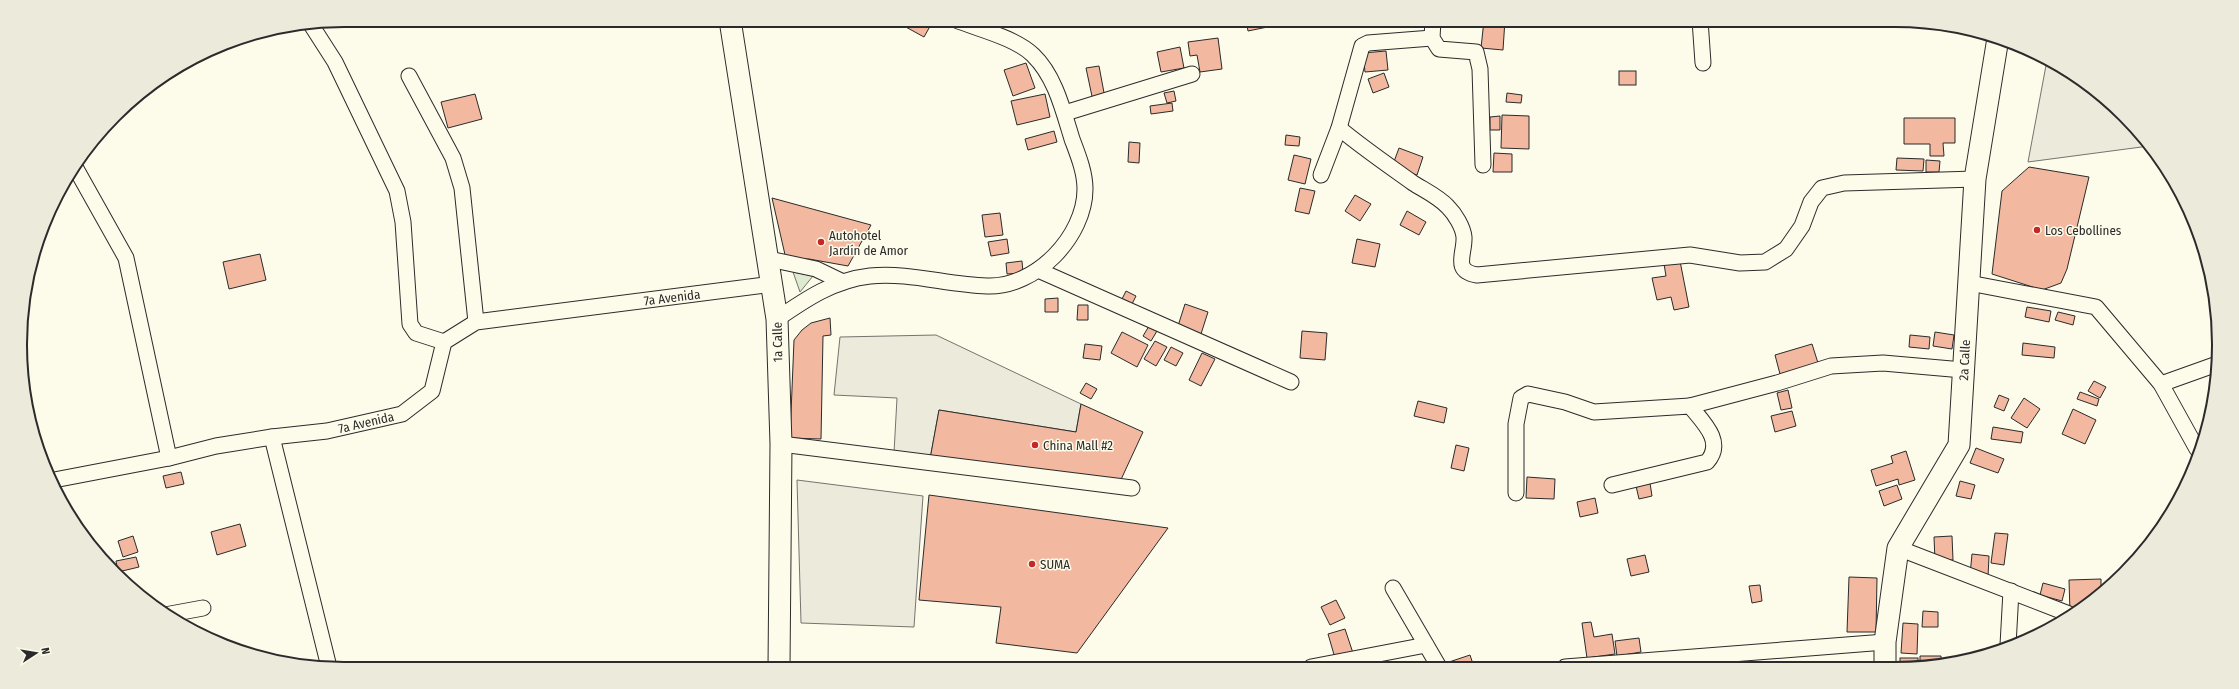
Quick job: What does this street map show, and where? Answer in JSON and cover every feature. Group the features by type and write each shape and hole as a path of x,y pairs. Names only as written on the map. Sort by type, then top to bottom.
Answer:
{"main road":[{"name":"1a Calle","path":"731,27 773,284 777,318 781,444 780,662"},
{"name":"2a Calle","path":"1886,662 1885,642 1898,548 1959,445 1975,179 1997,44"}],"street":[{"path":"777,318 821,290 843,282 869,276 901,275 988,286 1015,281 1038,270 1059,251 1075,231 1082,209 1085,188 1082,167 1065,113 1046,71 1032,54 1012,42 974,27"},
{"path":"1433,27 1432,38 1439,49 1468,50 1476,52 1478,56 1480,69 1483,165"},
{"path":"1700,27 1702,63"},
{"path":"314,29 334,62 397,191 403,222 410,324 416,333 444,342"},
{"path":"1321,175 1339,128 1362,46 1368,43 1432,38"},
{"path":"1065,113 1192,74"},
{"path":"409,76 458,171 462,188 476,322"},
{"path":"1339,128 1368,152 1448,206 1457,220 1464,236 1461,262 1463,270 1468,274 1477,275 1690,255 1740,263 1765,262 1786,248 1802,226 1811,202 1822,188 1844,184 1975,179"},
{"path":"78,173 126,258 169,458"},
{"path":"769,259 816,269 843,282"},
{"path":"1038,270 1291,382"},
{"path":"1969,283 2096,307 2161,384 2195,446"},
{"name":"7a Avenida","path":"57,479 169,458 216,446 272,437 327,431 402,414 432,391 444,342 476,322 773,284"},
{"path":"1516,493 1516,424 1521,398 1528,394 1565,402 1594,412 1690,406 1777,383 1831,366 1883,363 1963,370"},
{"path":"2161,384 2211,366"},
{"path":"1612,485 1706,462 1712,456 1713,436 1690,406"},
{"path":"272,437 327,661"},
{"path":"781,444 1132,488"},
{"path":"1898,548 2064,612"},
{"path":"1393,588 1436,662"},
{"path":"2008,641 2011,591"},
{"path":"175,612 204,608"},
{"path":"1629,662 1885,642"},
{"path":"1337,662 1426,645"}],"green space":[{"path":"793,272 813,276 800,292"}],"shaded area":[{"path":"2046,66 2071,81 2104,106 2119,120 2143,147 2028,162"},
{"path":"936,335 1081,404 1076,432 939,410 930,459 894,453 897,398 834,395 840,337"},
{"path":"797,480 923,496 914,627 801,623"}],"building":[{"path":"906,27 930,27 924,37"},
{"path":"1247,27 1268,27 1248,31"},
{"path":"1483,27 1505,27 1503,50 1481,48"},
{"path":"1218,38 1222,69 1200,72 1197,55 1190,56 1188,42"},
{"path":"1180,47 1184,68 1161,72 1157,52"},
{"path":"1386,51 1388,70 1365,72 1363,53"},
{"path":"1026,63 1035,88 1013,96 1004,70"},
{"path":"1099,66 1105,98 1093,101 1086,68"},
{"path":"1619,71 1636,71 1636,85 1619,85"},
{"path":"1384,73 1389,87 1373,93 1368,79"},
{"path":"1174,91 1176,101 1167,103 1164,93"},
{"path":"1507,93 1522,95 1521,103 1506,102"},
{"path":"475,94 482,119 448,128 441,102"},
{"path":"1045,94 1050,117 1017,125 1011,101"},
{"path":"1172,103 1173,111 1151,114 1150,106"},
{"path":"1502,115 1529,116 1529,149 1501,148"},
{"path":"1500,116 1500,130 1490,130 1490,117"},
{"path":"1904,118 1955,118 1955,143 1943,143 1944,156 1930,156 1930,144 1904,144"},
{"path":"1054,131 1057,142 1028,150 1025,139"},
{"path":"1286,135 1300,137 1299,146 1285,145"},
{"path":"1129,142 1140,143 1139,163 1128,162"},
{"path":"1399,148 1423,157 1417,175 1392,167"},
{"path":"1494,153 1512,154 1512,172 1493,172"},
{"path":"1294,155 1311,159 1305,184 1288,180"},
{"path":"1897,158 1924,159 1923,171 1896,170"},
{"path":"1926,160 1940,161 1939,172 1926,172"},
{"name":"Los Cebollines","path":"2029,167 2089,177 2067,269 2061,283 2042,290 1992,274 2002,191"},
{"path":"1300,188 1315,191 1309,214 1295,211"},
{"path":"1355,195 1371,204 1360,221 1345,211"},
{"name":"Autohotel Jardín de Amor","path":"772,198 871,225 848,266 809,259 786,259"},
{"path":"1407,211 1426,222 1419,235 1400,225"},
{"path":"1000,213 1003,235 985,237 982,215"},
{"path":"1007,239 1009,253 991,256 988,242"},
{"path":"1357,239 1380,244 1375,267 1352,263"},
{"path":"260,254 266,280 229,289 223,262"},
{"path":"1022,261 1023,273 1007,274 1006,263"},
{"path":"1680,261 1689,307 1674,310 1671,297 1657,300 1652,278 1666,276 1664,264"},
{"path":"1126,291 1136,296 1132,304 1122,299"},
{"path":"1058,298 1058,312 1045,312 1045,299"},
{"path":"1185,304 1208,312 1200,337 1177,329"},
{"path":"1078,305 1088,305 1088,320 1077,320"},
{"path":"2027,307 2051,311 2049,322 2025,317"},
{"path":"2058,312 2075,316 2073,325 2055,320"},
{"path":"830,318 831,335 823,336 821,439 790,438 794,340 802,330 811,323"},
{"path":"1149,326 1157,331 1151,341 1143,336"},
{"path":"1302,331 1327,333 1325,360 1300,358"},
{"path":"1122,332 1148,345 1137,367 1111,353"},
{"path":"1935,332 1954,335 1952,349 1933,346"},
{"path":"1910,335 1930,337 1929,349 1909,347"},
{"path":"1155,341 1167,347 1156,366 1144,359"},
{"path":"2023,343 2055,347 2054,358 2022,355"},
{"path":"1085,344 1102,346 1100,360 1083,358"},
{"path":"1812,344 1818,363 1780,374 1775,355"},
{"path":"1171,347 1183,353 1176,366 1164,360"},
{"path":"1202,353 1215,359 1201,386 1189,380"},
{"path":"2094,381 2106,387 2100,398 2088,391"},
{"path":"1086,383 1097,389 1091,399 1080,393"},
{"path":"1788,390 1792,408 1781,410 1777,393"},
{"path":"2080,392 2099,399 2097,406 2077,399"},
{"path":"1999,395 2009,399 2004,411 1994,407"},
{"path":"2024,398 2040,409 2027,428 2011,418"},
{"path":"1418,401 1447,408 1444,423 1414,416"},
{"name":"China Mall #2","path":"1081,404 1143,432 1118,486 930,459 939,410 1076,432"},
{"path":"2073,409 2096,420 2085,444 2062,434"},
{"path":"1792,411 1796,426 1775,432 1771,416"},
{"path":"1993,427 2023,432 2021,443 1991,439"},
{"path":"1456,445 1469,448 1464,471 1451,468"},
{"path":"1976,448 2004,459 1998,473 1970,463"},
{"path":"1906,451 1915,480 1899,485 1898,479 1876,486 1871,470 1893,463 1891,456"},
{"path":"181,472 184,484 166,488 163,476"},
{"path":"1527,477 1555,479 1554,499 1526,498"},
{"path":"1960,481 1975,485 1971,499 1956,496"},
{"path":"1650,483 1652,496 1639,499 1636,486"},
{"path":"1897,485 1902,499 1884,506 1879,491"},
{"name":"SUMA","path":"929,495 1168,528 1077,653 996,643 1001,607 919,600"},
{"path":"1595,498 1598,513 1580,517 1577,502"},
{"path":"240,524 246,546 217,555 211,532"},
{"path":"1995,533 2008,534 2004,565 1991,563"},
{"path":"133,536 138,552 123,557 118,541"},
{"path":"1952,536 1953,560 1935,561 1934,537"},
{"path":"1972,554 1989,556 1988,577 1970,575"},
{"path":"1645,555 1649,572 1631,576 1627,559"},
{"path":"136,557 139,567 122,571 117,566 116,561"},
{"path":"1849,577 1877,578 1876,632 1847,632"},
{"path":"2101,579 2101,585 2070,609 2069,580"},
{"path":"2043,583 2065,589 2062,601 2040,595"},
{"path":"1760,585 1762,601 1752,603 1749,586"},
{"path":"1336,600 1345,618 1330,625 1321,607"},
{"path":"1923,611 1938,612 1938,627 1922,627"},
{"path":"1591,622 1594,637 1612,634 1615,654 1587,658 1582,623"},
{"path":"1903,623 1918,624 1917,654 1901,653"},
{"path":"1345,629 1353,653 1335,658 1328,634"},
{"path":"1639,638 1641,652 1617,656 1615,641"},
{"path":"1470,655 1472,662 1449,662"},
{"path":"1920,656 1941,656 1941,658 1920,661"},
{"path":"1900,658 1918,658 1918,661 1900,662"}],"place":[{"name":"Los Cebollines","path":"2037,230"},
{"name":"Autohotel Jardín de Amor","path":"821,242"},
{"name":"China Mall #2","path":"1035,445"},
{"name":"SUMA","path":"1032,564"}]}
